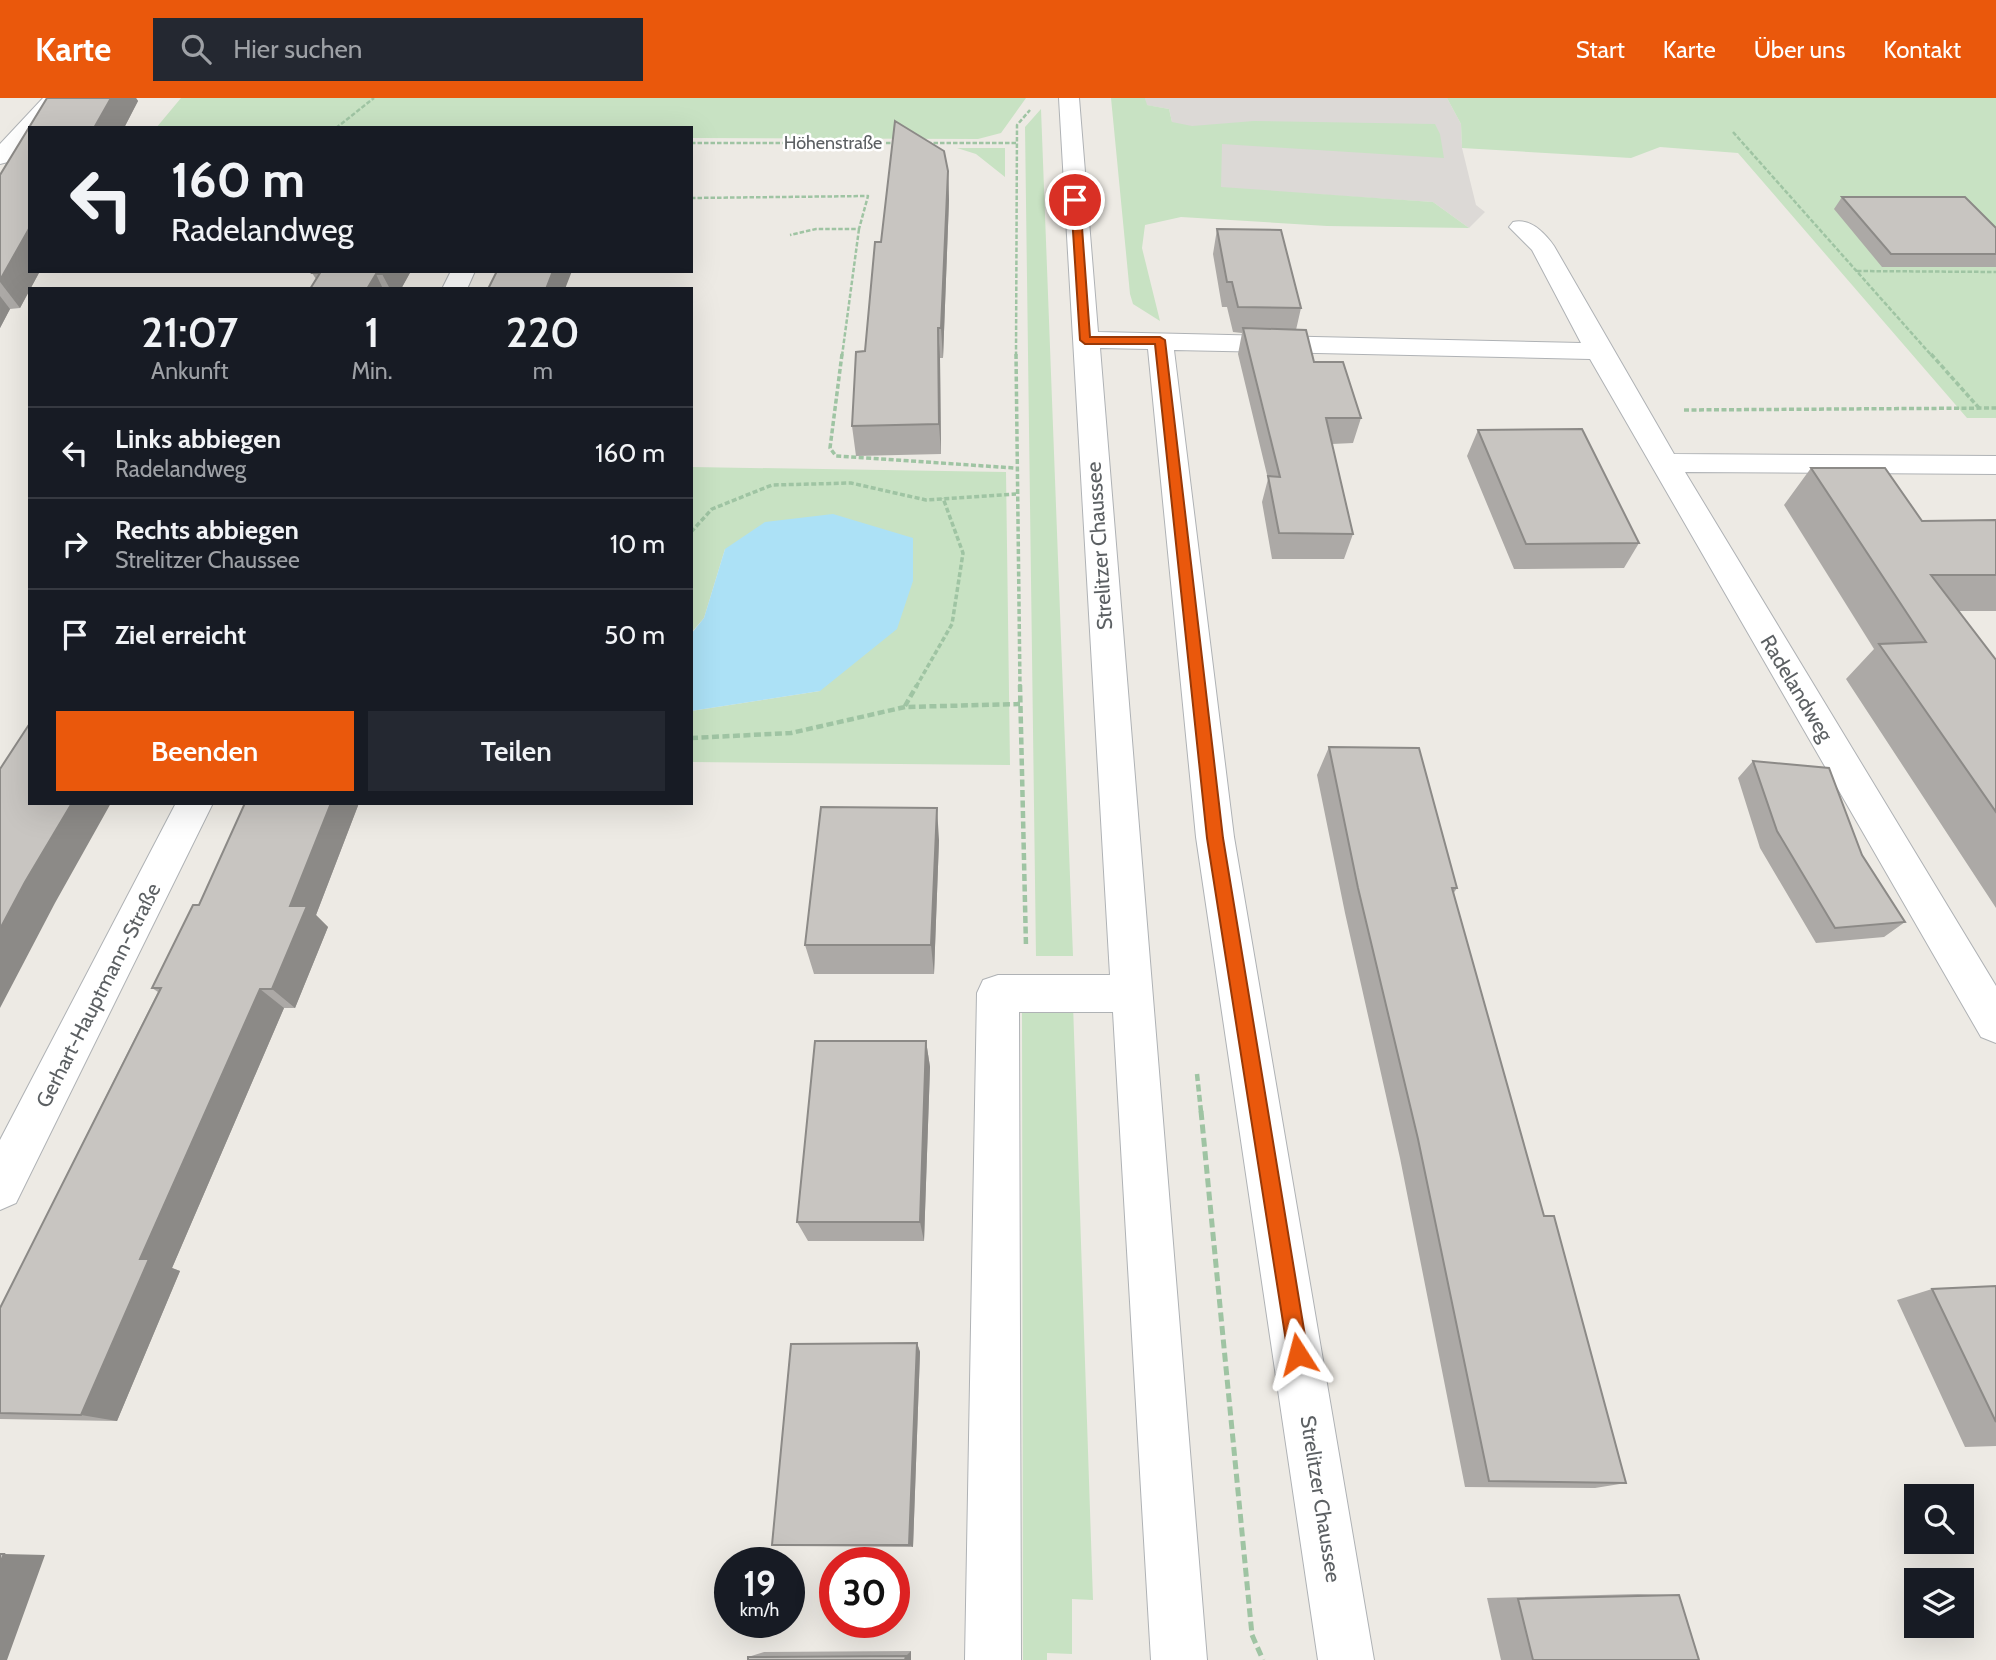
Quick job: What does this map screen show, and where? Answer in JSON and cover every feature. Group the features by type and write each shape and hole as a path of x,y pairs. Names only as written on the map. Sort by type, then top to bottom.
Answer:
{"street":[{"path":"0,157 54,98"},
{"name":"Strelitzer Chaussee","path":"1069,98 1129,994 1179,1660"},
{"name":"Radelandweg","path":"1521,228 1542,246 1634,411 1996,1024"},
{"path":"1085,340 1599,351"},
{"name":"Strelitzer Chaussee","path":"1160,340 1215,838 1346,1660"},
{"path":"1665,463 1996,465"},
{"name":"Gerhart-Hauptmann-Straße","path":"0,1187 194,805"},
{"path":"993,1660 998,993 1129,994"}],"path":[{"path":"339,126 374,98"},
{"path":"1028,992 1015,468 1017,125 1032,107"},
{"path":"1733,132 1979,408"},
{"name":"Höhenstraße","path":"693,143 898,143"},
{"path":"926,143 1017,143"},
{"path":"693,198 868,196 859,229 830,448 836,456 855,461 934,462 975,468 1015,468"},
{"path":"790,235 816,229 859,229"},
{"path":"1856,271 1996,272"},
{"path":"1634,411 1996,408"},
{"path":"693,530 712,509 772,485 851,482 926,500 1016,494"},
{"path":"905,707 952,624 963,553 943,498"},
{"path":"693,738 791,733 905,707 1020,704"}],"shaded area":[{"path":"1145,98 1447,98 1461,124 1462,148 1476,205 1485,212 1469,228 1433,202 1160,184 1153,134 1172,122 1169,109 1146,105"}],"green space":[{"path":"181,98 1026,98 1001,133 978,139 693,138 693,126 158,126"},
{"path":"1111,98 1145,98 1147,105 1169,109 1172,122 1192,126 1254,121 1435,124 1440,134 1444,158 1222,144 1221,187 1433,202 1469,228 1327,226 1181,217 1145,225 1142,248 1160,321 1133,304 1130,294"},
{"path":"1447,98 1996,98 1996,418 1967,418 1738,153 1660,147 1631,158 1462,148 1461,124"},
{"path":"1041,109 1073,956 1036,956 1025,127"},
{"path":"957,148 1005,148 1005,177 976,154"},
{"path":"693,467 1006,472 1010,765 693,762 693,711 820,691 725,549 704,618 693,631"},
{"path":"1022,1004 1073,1004 1093,1600 1072,1599 1072,1654 1047,1653 1047,1660 1023,1660"}],"water":[{"path":"833,514 913,538 913,581 897,629 820,691 693,711 693,632 704,618 725,549 765,522"}],"building":[{"path":"47,98 111,98 95,126 30,126"},
{"path":"895,121 944,151 948,171 941,328 938,328 939,424 852,426 856,352 865,351 875,242 881,242"},
{"path":"28,129 28,231 0,280 0,175"},
{"path":"1842,197 1965,197 1996,228 1996,254 1891,254"},
{"path":"1217,229 1281,230 1301,308 1238,307 1232,282 1227,282"},
{"path":"320,273 383,273 376,274 368,287 311,287"},
{"path":"496,273 552,273 547,287 489,287"},
{"path":"1243,328 1306,330 1314,362 1343,362 1361,418 1326,418 1353,534 1279,533 1268,476 1280,477"},
{"path":"1582,429 1639,543 1526,544 1478,430"},
{"path":"1811,468 1885,468 1922,521 1996,520 1996,575 1931,575 1996,660 1996,812 1879,644 1926,642"},
{"path":"28,726 28,805 71,805 0,929 0,769"},
{"path":"1329,747 1419,748 1457,888 1452,888 1544,1216 1554,1216 1626,1483 1489,1481 1418,1139 1358,888"},
{"path":"1753,761 1829,768 1862,855 1905,922 1835,928 1777,831"},
{"path":"244,805 330,805 290,906 307,906 272,989 260,989 140,1259 149,1259 81,1415 0,1413 0,1308 161,988 152,988 193,905 199,905"},
{"path":"821,807 937,808 931,945 805,945"},
{"path":"815,1041 926,1041 920,1222 797,1222"},
{"path":"1996,1286 1996,1422 1932,1289"},
{"path":"917,1343 909,1545 772,1545 791,1344"},
{"path":"1679,1595 1699,1660 1533,1660 1518,1599"},
{"path":"906,1656 905,1660 748,1660 748,1657"}],"route":[{"path":"1075,200 1085,340 1160,340 1215,838 1298,1354"}]}
